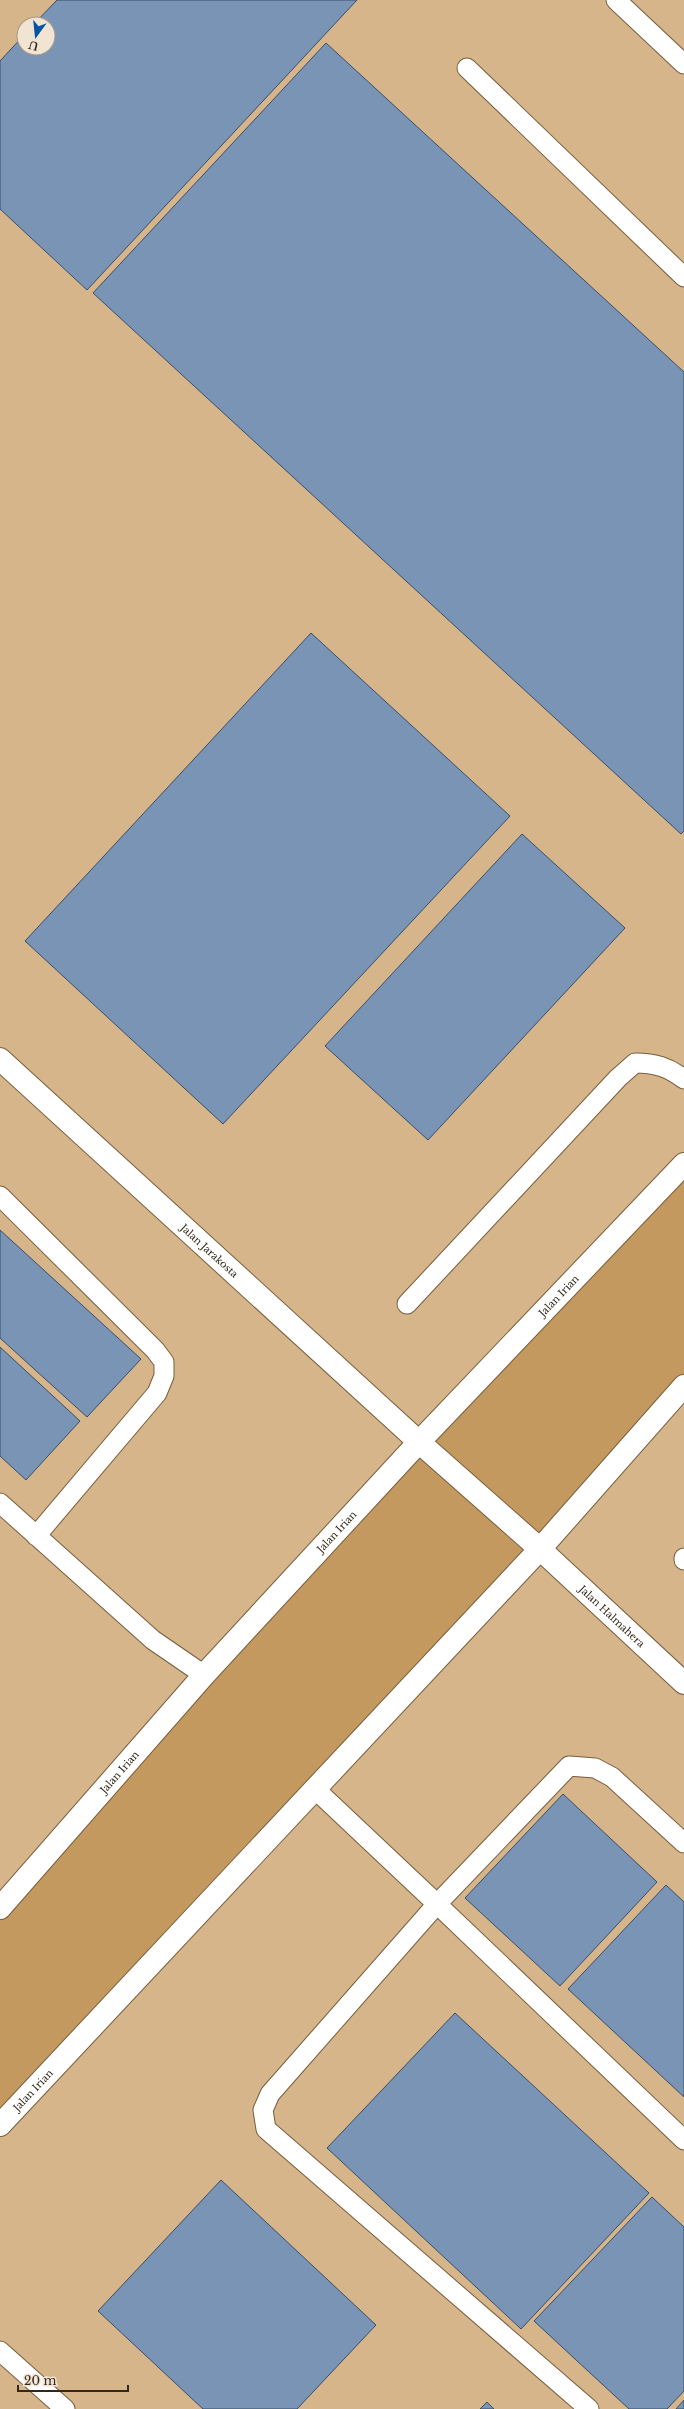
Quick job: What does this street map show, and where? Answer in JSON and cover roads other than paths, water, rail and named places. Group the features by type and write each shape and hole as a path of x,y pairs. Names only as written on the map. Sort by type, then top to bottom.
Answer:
{"street":[{"name":"Jalan Jarakosta","path":"0,1059 419,1442 540,1549"},
{"name":"Jalan Irian","path":"0,1908 204,1675 419,1442 684,1164"},
{"name":"Jalan Irian","path":"0,2125 540,1549 684,1386"},
{"name":"Jalan Halmahera","path":"540,1549 684,1683"}],"lane":[{"path":"616,0 684,64"},
{"path":"467,68 684,277"},
{"path":"407,1304 618,1078 635,1063 652,1063 671,1069 684,1079"},
{"path":"0,1196 155,1350 164,1362 164,1376 157,1393 36,1536"},
{"path":"0,1503 153,1640 204,1675"},
{"path":"589,2409 266,2129 263,2110 270,2094 437,1904 569,1766 595,1768 612,1777 684,1843"},
{"path":"315,1789 684,2140"},
{"path":"0,2351 65,2409"}]}
